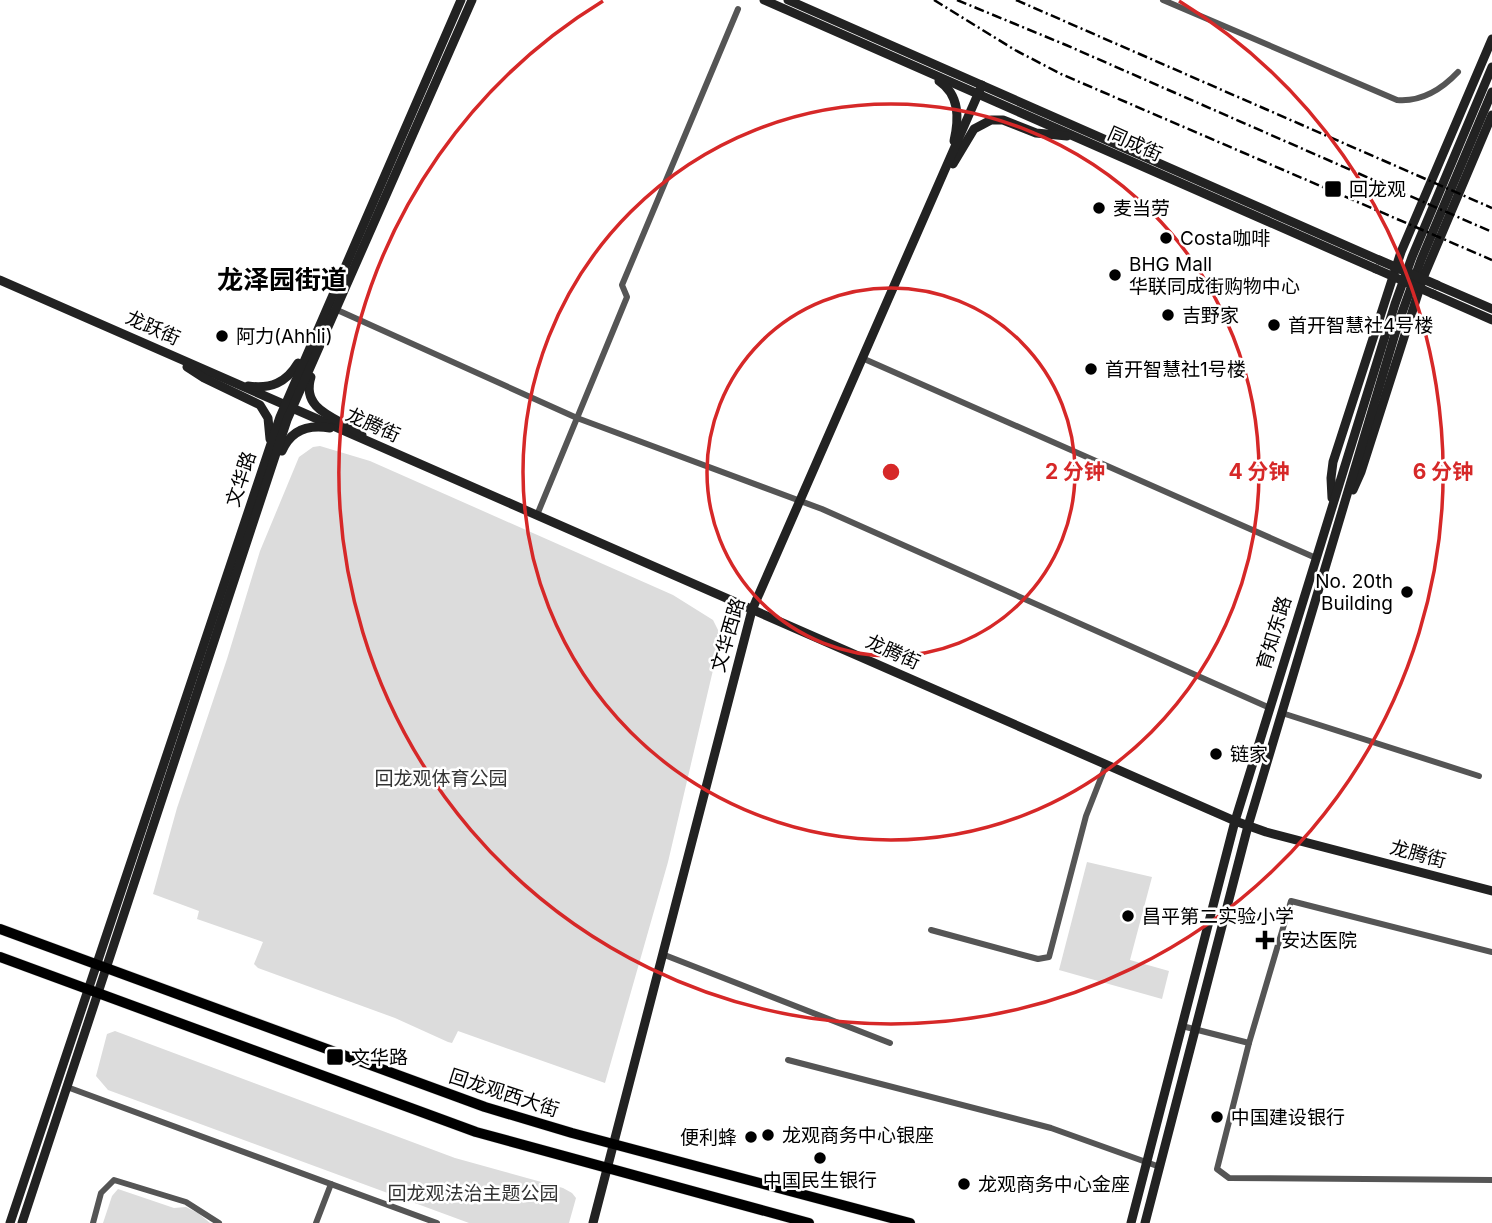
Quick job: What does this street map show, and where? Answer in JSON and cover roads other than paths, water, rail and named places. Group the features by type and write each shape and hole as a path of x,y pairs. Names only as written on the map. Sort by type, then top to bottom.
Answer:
{"main road":[{"name":"回龙观西大街","path":"0,929 443,1093 613,1144 910,1223"},
{"path":"0,957 444,1121 519,1145 809,1223"}],"street":[{"name":"文华路","path":"102,967 265,463 461,0"},
{"name":"文华路","path":"331,307 471,0"},
{"name":"同成街","path":"764,0 865,45 980,90 1435,289 1492,309"},
{"name":"同成街","path":"788,0 1083,140 1378,264"},
{"path":"1164,0 1397,100 1408,100 1432,93 1458,72"},
{"path":"537,515 627,297 622,285 738,9"},
{"path":"1331,510 1334,462 1390,282 1492,39"},
{"path":"865,45 895,62 941,82 950,92 956,108 957,123 948,164"},
{"name":"育知东路","path":"1131,1223 1235,821 1316,558 1404,278 1492,67"},
{"name":"文华西路","path":"593,1223 752,610 980,90"},
{"name":"育知东路","path":"1145,1223 1248,826 1410,289 1492,92"},
{"path":"1342,514 1361,472 1423,278 1492,115"},
{"path":"937,189 970,133 987,121 998,119 1036,133 1083,140"},
{"name":"龙跃街","path":"0,280 288,406"},
{"name":"同成街","path":"1435,289 1492,320"},
{"path":"225,378 257,387 271,386 282,381 298,363 310,335 331,307"},
{"path":"331,307 577,418 800,500 1270,708"},
{"path":"331,307 326,341 310,377 310,399 320,411 385,449"},
{"path":"159,349 204,378 260,405 267,414 270,428 265,463"},
{"path":"862,358 1316,558"},
{"name":"文华路","path":"10,1223 102,967 254,521 288,406"},
{"name":"龙腾街","path":"288,406 1235,821 1492,891"},
{"path":"254,521 286,444 295,433 304,428 319,426 363,439"},
{"path":"1282,713 1479,776"},
{"path":"931,930 1038,959 1048,957 1086,816 1106,765"},
{"path":"1492,952 1291,901 1249,1043 1217,1169 1229,1178 1492,1180"},
{"path":"662,954 890,1043"},
{"name":"文华路","path":"22,1223 67,1087 93,991"},
{"path":"1182,1026 1249,1043"},
{"path":"788,1060 1051,1128 1160,1167"},
{"path":"67,1087 437,1223"},
{"path":"93,1223 101,1193 114,1180 186,1202 219,1223"},
{"path":"316,1223 331,1184"}],"railway":[{"path":"934,0 1015,50 1061,74 1492,260"},
{"path":"957,0 1492,232"},
{"path":"1016,0 1492,208"}],"place":[{"name":"回龙观","path":"1333,189"},
{"name":"麦当劳","path":"1099,208"},
{"name":"Costa咖啡","path":"1166,238"},
{"name":"BHG Mall 华联同成街购物中心","path":"1115,275"},
{"name":"吉野家","path":"1168,315"},
{"name":"首开智慧社4号楼","path":"1274,325"},
{"name":"阿力(Ahhli)","path":"222,336"},
{"name":"首开智慧社1号楼","path":"1091,369"},
{"name":"No. 20th Building","path":"1407,592"},
{"name":"链家","path":"1216,754"},
{"name":"昌平第二实验小学","path":"1128,916"},
{"name":"安达医院","path":"1265,940"},
{"name":"文华路","path":"335,1057"},
{"name":"中国建设银行","path":"1217,1117"},
{"name":"龙观商务中心银座","path":"768,1135"},
{"name":"便利蜂","path":"751,1137"},
{"name":"中国民生银行","path":"820,1158"},
{"name":"龙观商务中心金座","path":"964,1184"}],"district":[{"name":"龙泽园街道","path":"282,279"}],"park label":[{"name":"回龙观体育公园","path":"441,778"},
{"name":"回龙观法治主题公园","path":"473,1193"}]}
